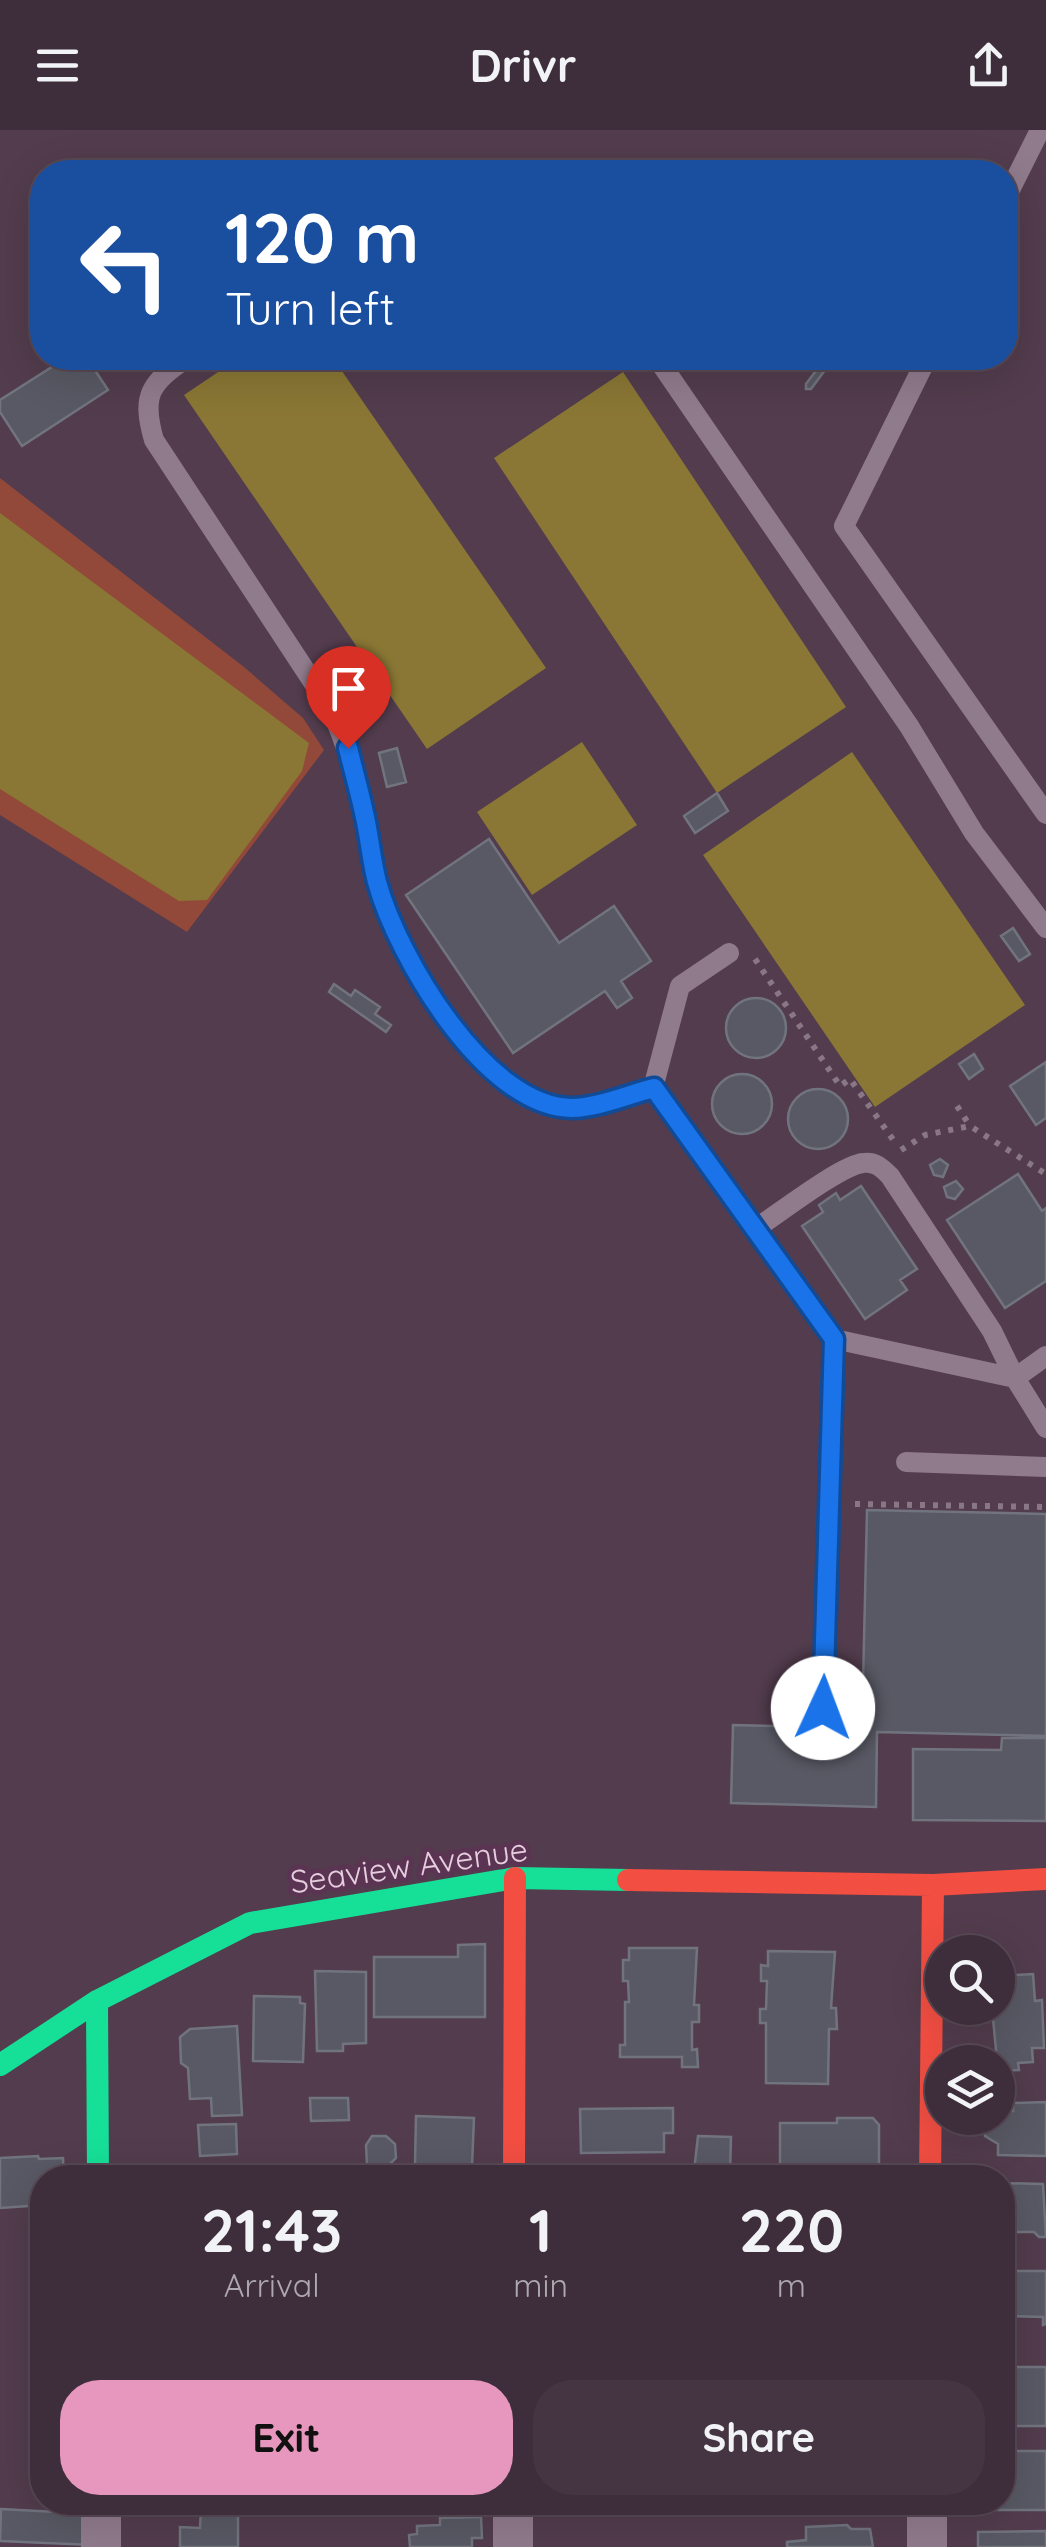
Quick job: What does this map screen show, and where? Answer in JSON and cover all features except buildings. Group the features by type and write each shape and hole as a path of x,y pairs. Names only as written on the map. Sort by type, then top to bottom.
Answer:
{"street":[{"name":"Seaview Avenue","path":"0,2065 96,2000 250,1923 514,1878 933,1884 1046,1879"},
{"path":"514,1878 514,2165"},
{"path":"930,2165 933,1884"},
{"path":"96,2000 98,2165"},
{"path":"101,2515 102,2547"},
{"path":"513,2515 513,2547"},
{"path":"927,2547 928,2515"}],"lane":[{"path":"1018,174 1040,130"},
{"path":"168,370 148,395 147,417 154,440 332,712 348,748 377,882 396,933 450,1023 484,1065 514,1088 545,1103 574,1108 654,1088"},
{"path":"666,370 910,726 974,832 1046,928"},
{"path":"922,370 844,526 1046,814"},
{"path":"737,949 680,986 654,1088 834,1339 823,1708"},
{"path":"755,1229 845,1170 863,1162 880,1165 992,1331 1046,1428"},
{"path":"834,1339 1015,1378 1046,1356"},
{"path":"906,1462 1046,1466"}],"path":[{"path":"737,949 840,1086 850,1078 901,1150"},
{"path":"957,1106 970,1126 1046,1174"},
{"path":"880,1165 926,1134 970,1126"},
{"path":"829,1503 1046,1507"}],"shaded area":[{"path":"221,370 341,370 546,668 427,749 184,395"},
{"path":"623,372 846,707 717,793 494,458"},
{"path":"0,478 244,667 303,718 324,750 187,932 0,815"},
{"path":"0,513 309,743 302,771 207,900 179,901 0,789"},
{"path":"582,742 637,825 532,895 477,812"},
{"path":"852,752 1025,1005 875,1107 703,855"}],"traffic: fast":[{"path":"0,2065 97,2001 250,1923 515,1878 628,1880"},
{"path":"97,2001 98,2165"}],"traffic: jam":[{"path":"514,2165 515,1878"},
{"path":"628,1880 933,1885 1046,1879"},
{"path":"930,2165 933,1885"}],"route":[{"path":"348,748 377,882 396,933 450,1023 484,1065 514,1088 545,1103 574,1108 654,1088 834,1339 823,1708"}]}
